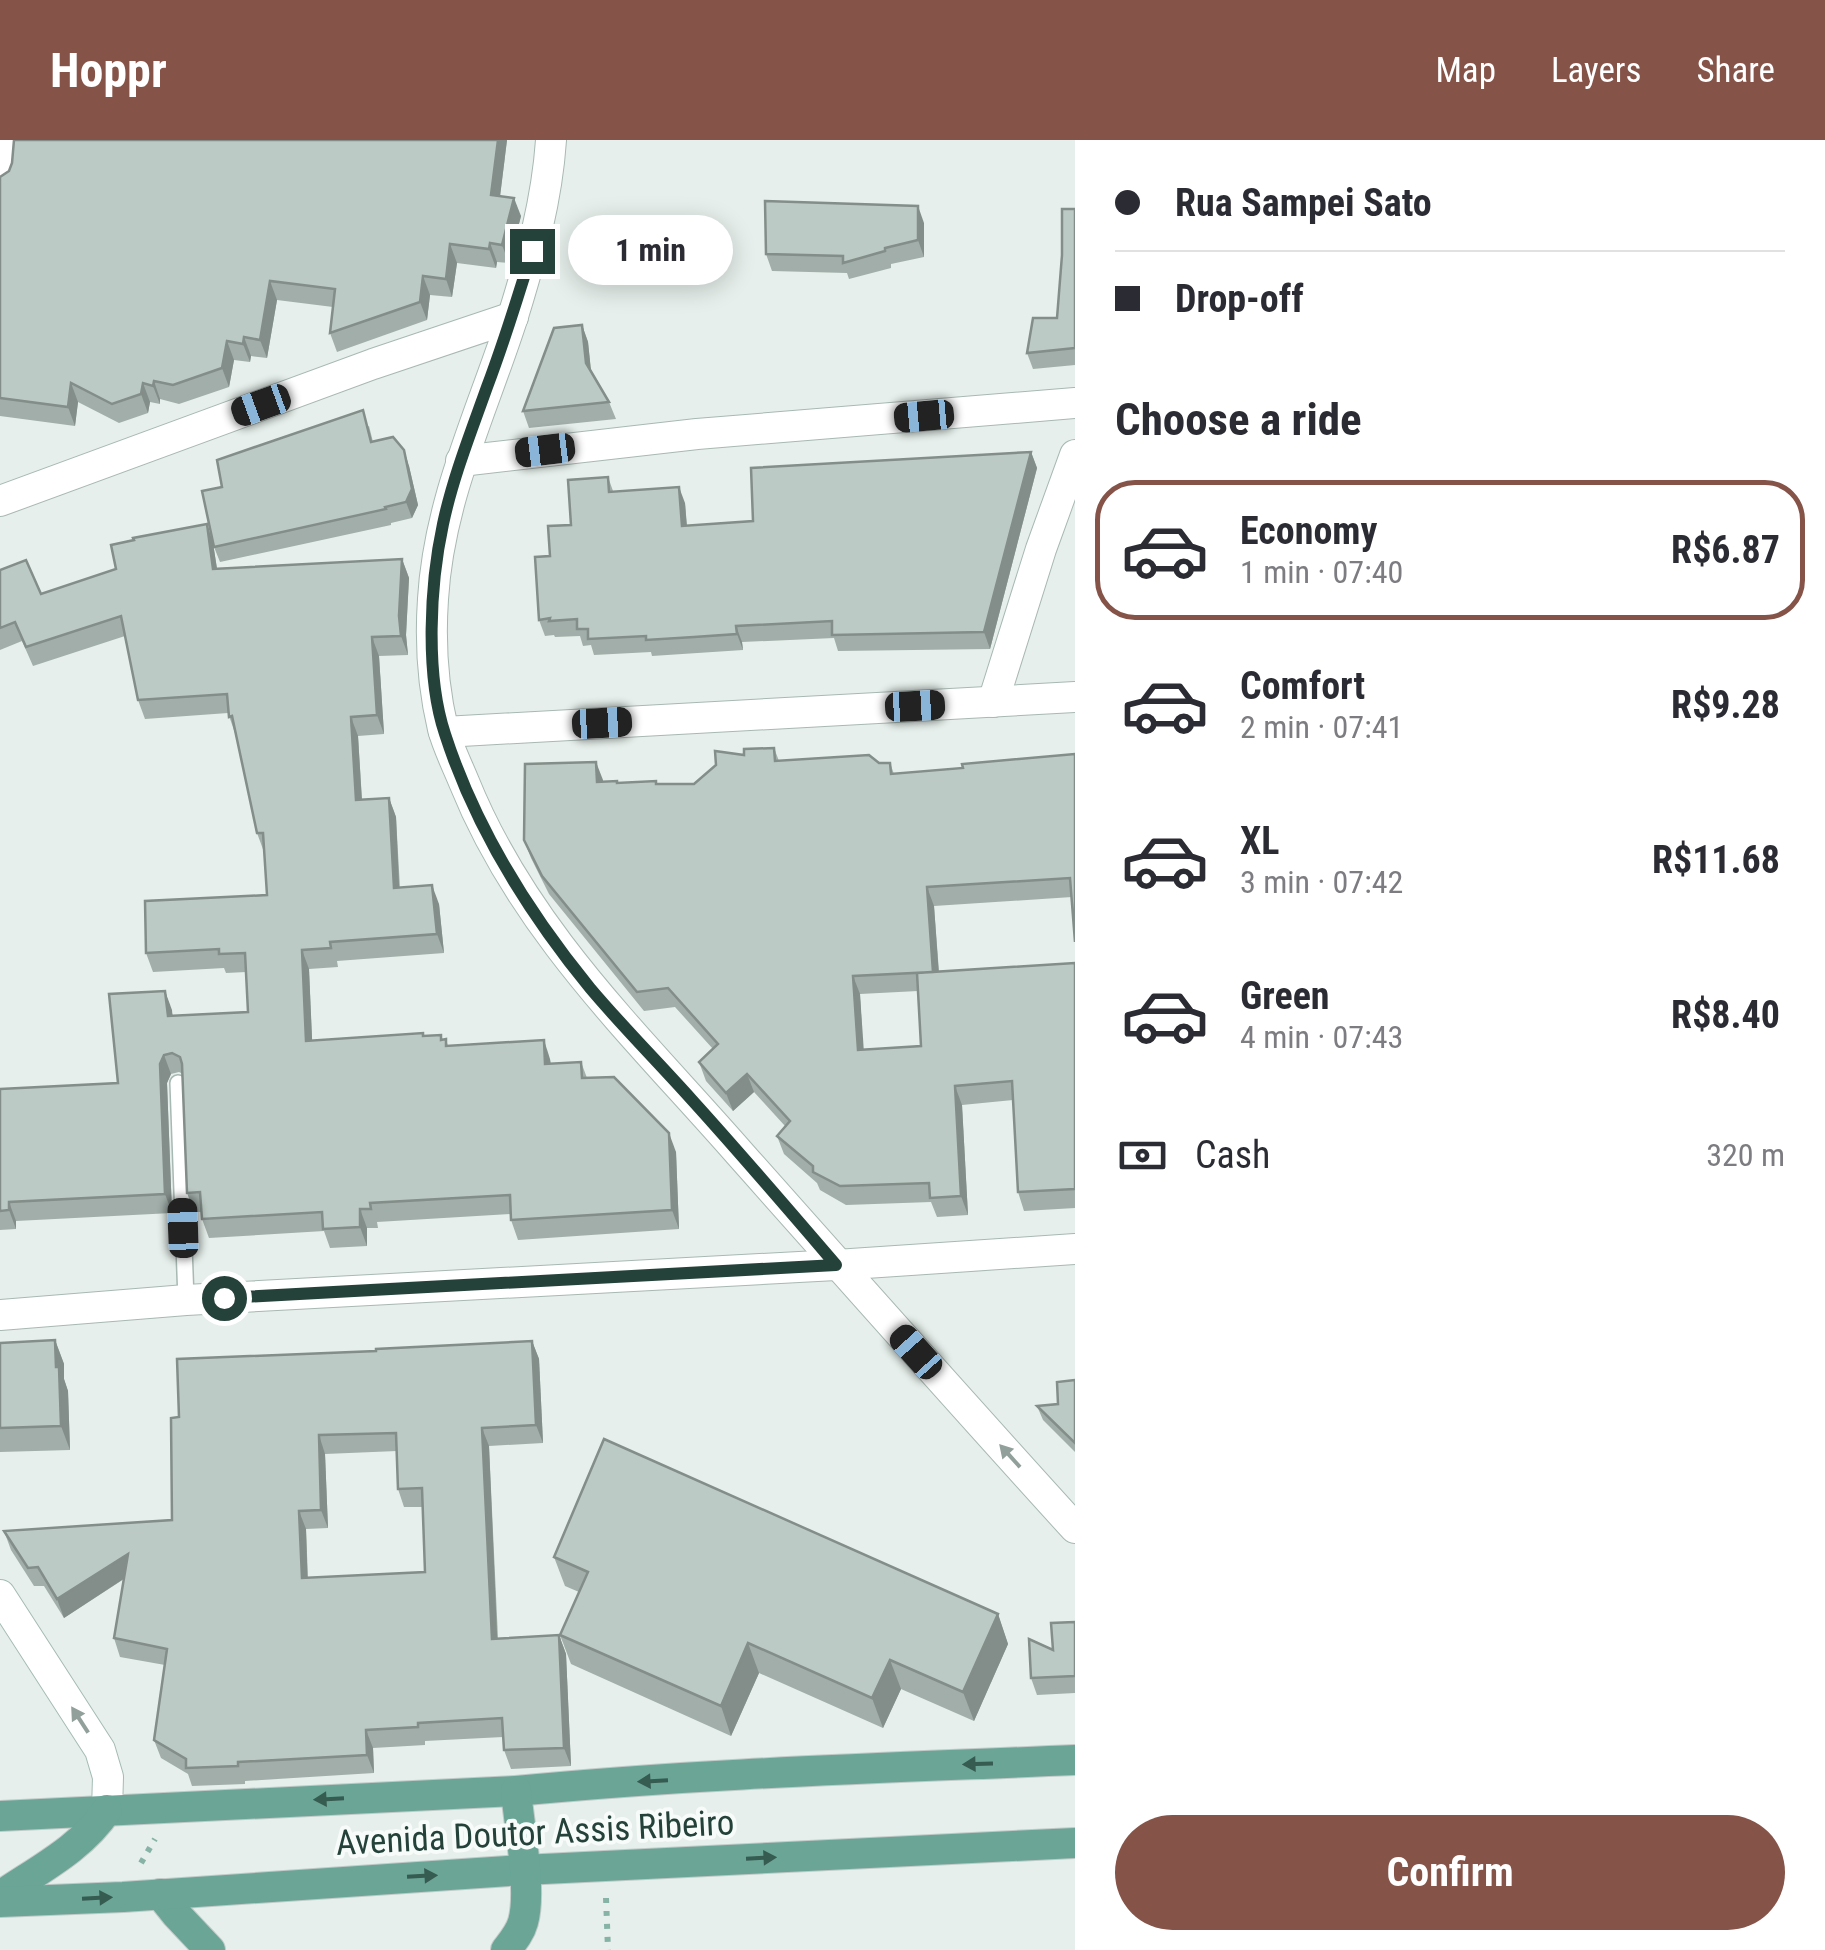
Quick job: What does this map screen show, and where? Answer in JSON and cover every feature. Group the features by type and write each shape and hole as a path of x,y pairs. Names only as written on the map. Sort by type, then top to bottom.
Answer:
{"main road":[{"name":"Avenida Doutor Assis Ribeiro","path":"0,1816 1075,1760"},
{"path":"506,1950 522,1924 526,1900 516,1791"},
{"path":"0,1899 70,1850 107,1810"},
{"name":"Avenida Doutor Assis Ribeiro","path":"0,1899 160,1894 523,1870 1075,1843"},
{"path":"160,1894 210,1950"}],"street":[{"path":"0,180 5,140"},
{"path":"551,140 541,218 513,317 442,524 433,599 433,671 444,732 480,821 504,867 590,987 1075,1528"},
{"path":"0,501 373,364 513,317"},
{"path":"461,461 697,434 1075,403"},
{"path":"993,702 1075,455"},
{"path":"444,732 1075,697"},
{"path":"0,1314 1075,1249"},
{"path":"0,1595 100,1750 108,1777 107,1810"}],"lane":[{"path":"178,1082 186,1300"}],"path":[{"path":"143,1861 153,1842"},
{"path":"606,1898 608,1950"}],"building":[{"path":"14,140 498,140 491,195 514,198 502,245 490,243 489,249 450,244 446,279 423,276 420,302 330,333 335,289 270,281 260,340 244,337 243,344 227,341 222,368 173,385 143,383 141,394 112,404 71,383 68,407 0,398 0,177 9,171"},
{"path":"765,201 918,206 918,240 843,263 843,256 766,254"},
{"path":"1062,209 1075,209 1075,348 1027,353 1033,318 1057,318"},
{"path":"582,325 586,363 609,402 523,411 554,328"},
{"path":"363,410 371,442 393,437 404,450 412,489 406,502 214,547 202,491 222,487 217,460"},
{"path":"1031,452 984,632 832,635 832,621 736,626 737,634 588,639 588,629 577,629 577,619 539,620 535,557 550,556 548,526 571,525 568,480 608,477 609,492 679,487 682,526 753,521 751,468"},
{"path":"207,524 213,569 402,559 401,636 372,637 377,715 351,717 356,800 389,798 394,888 432,885 437,934 330,942 331,948 302,950 306,1041 423,1033 441,1035 446,1046 544,1040 545,1064 581,1062 582,1078 614,1077 669,1133 672,1210 511,1220 510,1195 370,1203 371,1209 360,1209 360,1227 323,1229 322,1212 202,1219 200,1192 187,1193 182,1064 180,1057 172,1053 164,1055 160,1064 165,1194 9,1202 9,1210 0,1211 0,1089 118,1083 109,994 165,991 168,1016 248,1012 245,953 219,954 219,949 146,953 145,901 267,895 263,833 257,833 227,694 138,700 121,616 26,647 15,622 0,628 0,570 26,560 41,594 116,569 111,545"},
{"path":"774,748 775,761 869,755 879,763 890,763 891,774 1075,754 1075,942 1070,878 927,887 933,972 1075,963 1075,1189 1018,1192 1012,1081 955,1086 961,1196 930,1198 929,1183 840,1186 813,1172 813,1166 777,1136 790,1121 747,1074 726,1093 699,1062 718,1044 668,988 637,992 542,876 524,840 525,764 596,762 597,782 694,784 716,765 715,751 744,755 744,749","holes":["932,972 917,973 921,1046 858,1050 853,976"]},
{"path":"55,1340 61,1426 0,1428 0,1343"},
{"path":"532,1341 536,1425 482,1428 492,1639 559,1635 564,1748 504,1750 502,1718 366,1730 367,1755 186,1768 186,1759 154,1740 167,1649 114,1638 128,1554 57,1599 38,1567 28,1568 4,1531 172,1520 171,1418 179,1417 177,1359","holes":["396,1433 398,1489 422,1488 425,1572 302,1578 299,1511 321,1510 319,1435"]},
{"path":"1075,1380 1075,1443 1037,1406 1058,1404 1057,1382"},
{"path":"604,1439 998,1614 963,1692 890,1660 872,1698 748,1643 721,1706 560,1635 588,1572 554,1557"},
{"path":"1075,1622 1075,1676 1031,1678 1029,1639 1053,1650 1051,1623"}],"route":[{"path":"224,1298 836,1265 590,987 530,907 480,821 444,732 433,671 433,599 442,524 532,251"}]}
